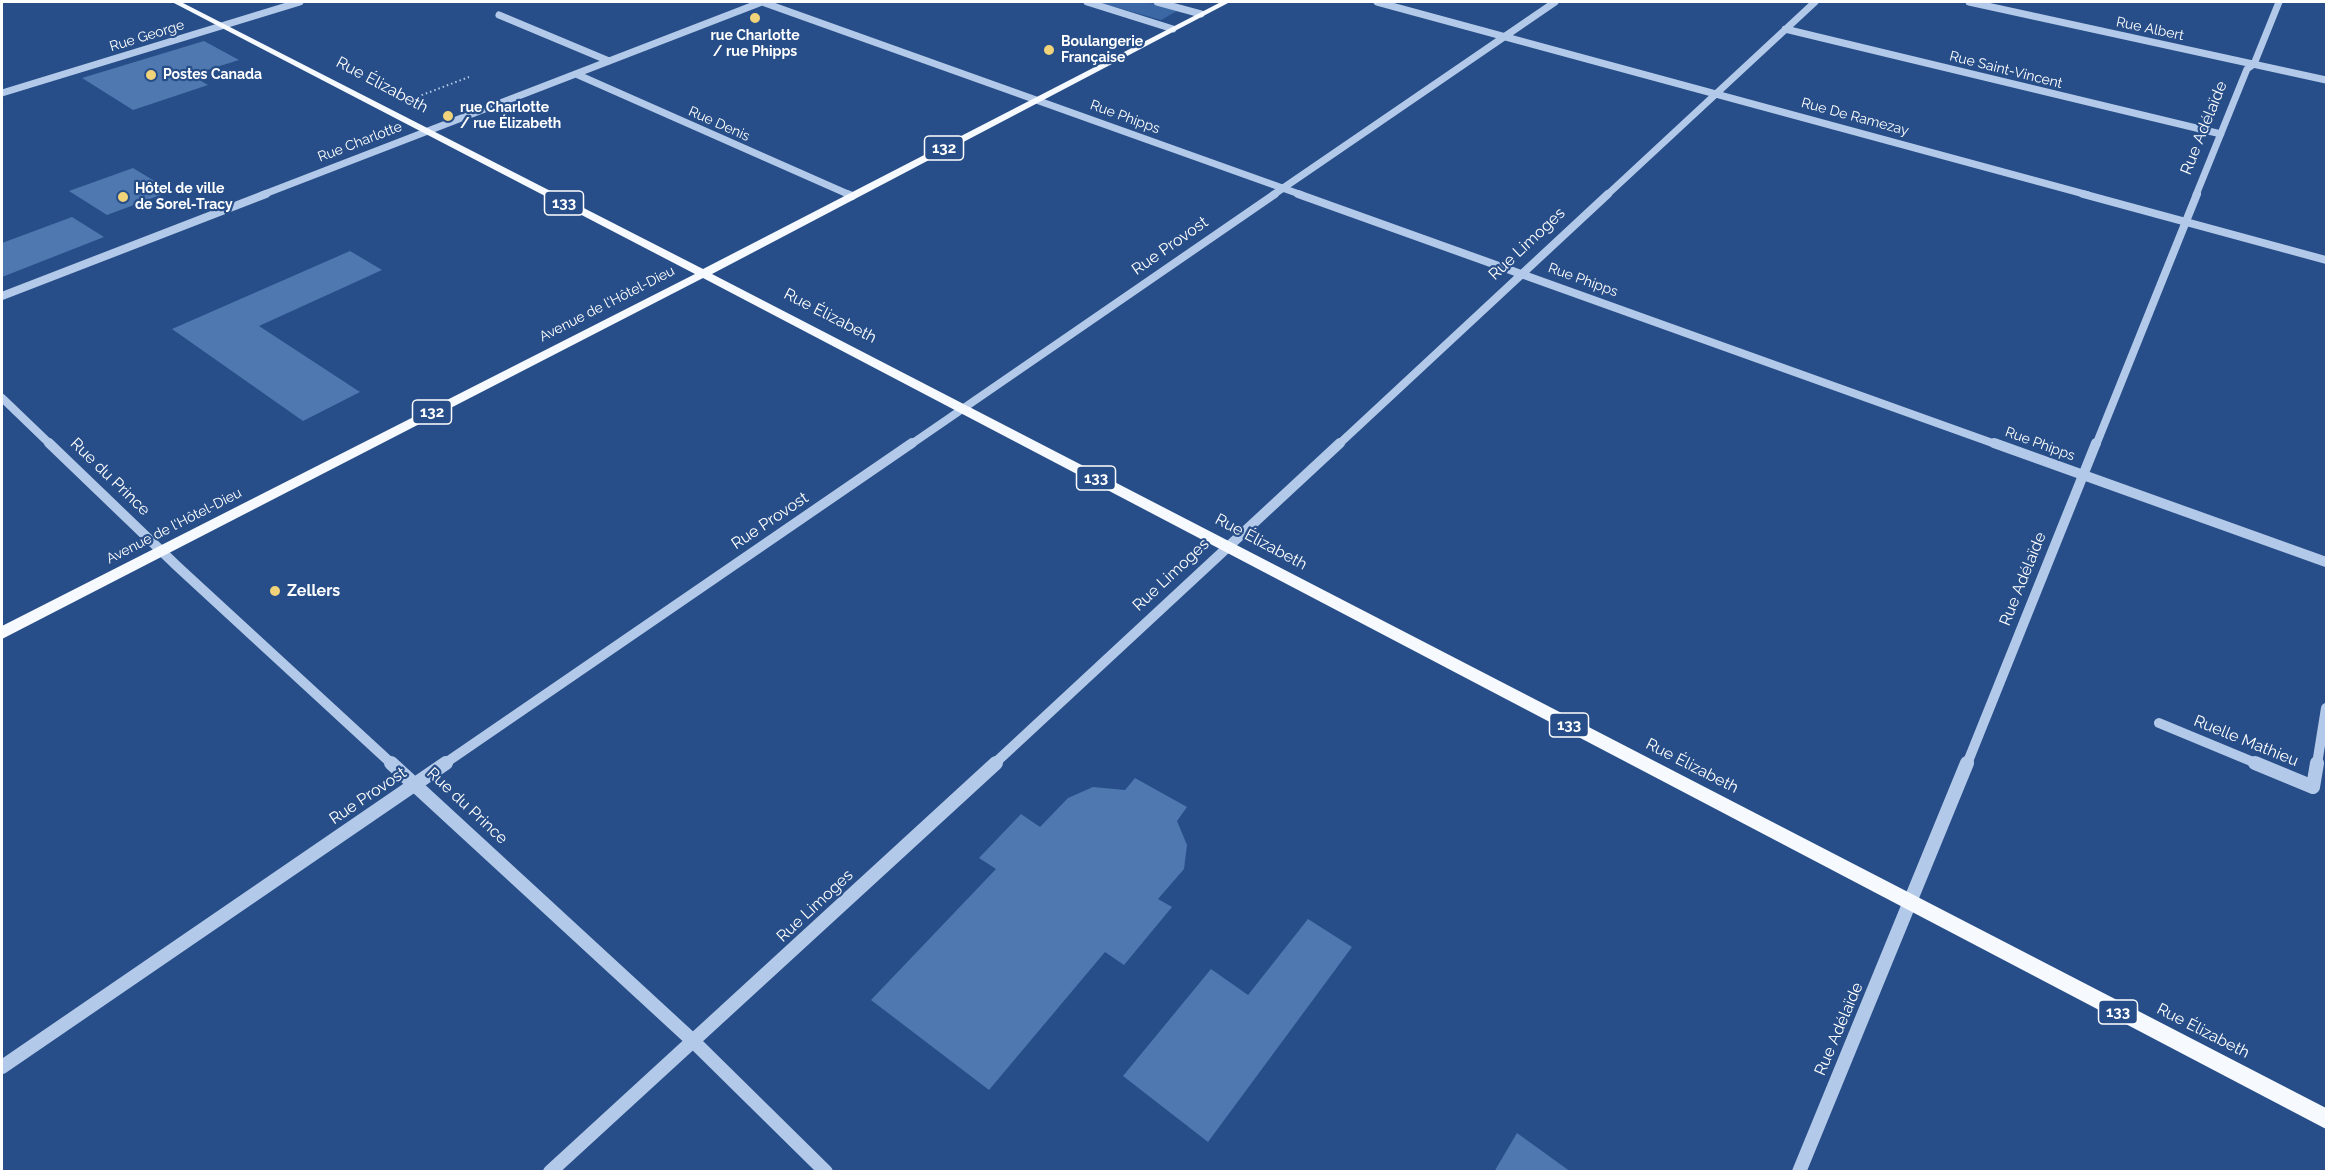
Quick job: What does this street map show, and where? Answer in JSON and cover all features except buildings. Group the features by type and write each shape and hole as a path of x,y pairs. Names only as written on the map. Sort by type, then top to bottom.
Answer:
{"main road":[{"name":"Rue Élizabeth","path":"176,2 964,408 2326,1119"},
{"name":"Avenue de l'Hôtel-Dieu","path":"2,633 1226,2"}],"street":[{"name":"Rue George","path":"2,93 300,2"},
{"name":"Rue Charlotte","path":"2,296 762,2"},
{"name":"Rue Phipps","path":"762,2 2326,562"},
{"path":"1087,2 1173,28"},
{"path":"1157,2 1201,14"},
{"name":"Rue De Ramezay","path":"1377,2 2326,260"},
{"path":"1396,7 1405,2"},
{"name":"Rue Provost","path":"2,1067 1555,2"},
{"name":"Rue Limoges","path":"550,1172 738,1002 1815,2"},
{"name":"Rue Albert","path":"1969,2 2326,80"},
{"name":"Rue Adélaïde","path":"1799,1172 2085,475 2247,69 2254,64 2279,2"},
{"path":"499,15 609,61"},
{"name":"Rue Saint-Vincent","path":"1785,29 2221,134"},
{"name":"Rue Denis","path":"576,74 852,196"},
{"name":"Rue du Prince","path":"2,398 161,551 416,783 693,1041 826,1172"},
{"name":"Ruelle Mathieu","path":"2159,723 2313,787 2326,708"}],"path":[{"path":"384,110 469,77"}],"shaded area":[{"path":"1097,2 1147,2 1177,11 1161,20"}],"place":[{"name":"rue Charlotte / rue Phipps","path":"755,18"},
{"name":"Boulangerie Française","path":"1049,50"},
{"name":"Postes Canada","path":"151,75"},
{"name":"rue Charlotte / rue Élizabeth","path":"448,116"},
{"name":"Hôtel de ville de Sorel-Tracy","path":"123,197"},
{"name":"Zellers","path":"275,591"}]}
